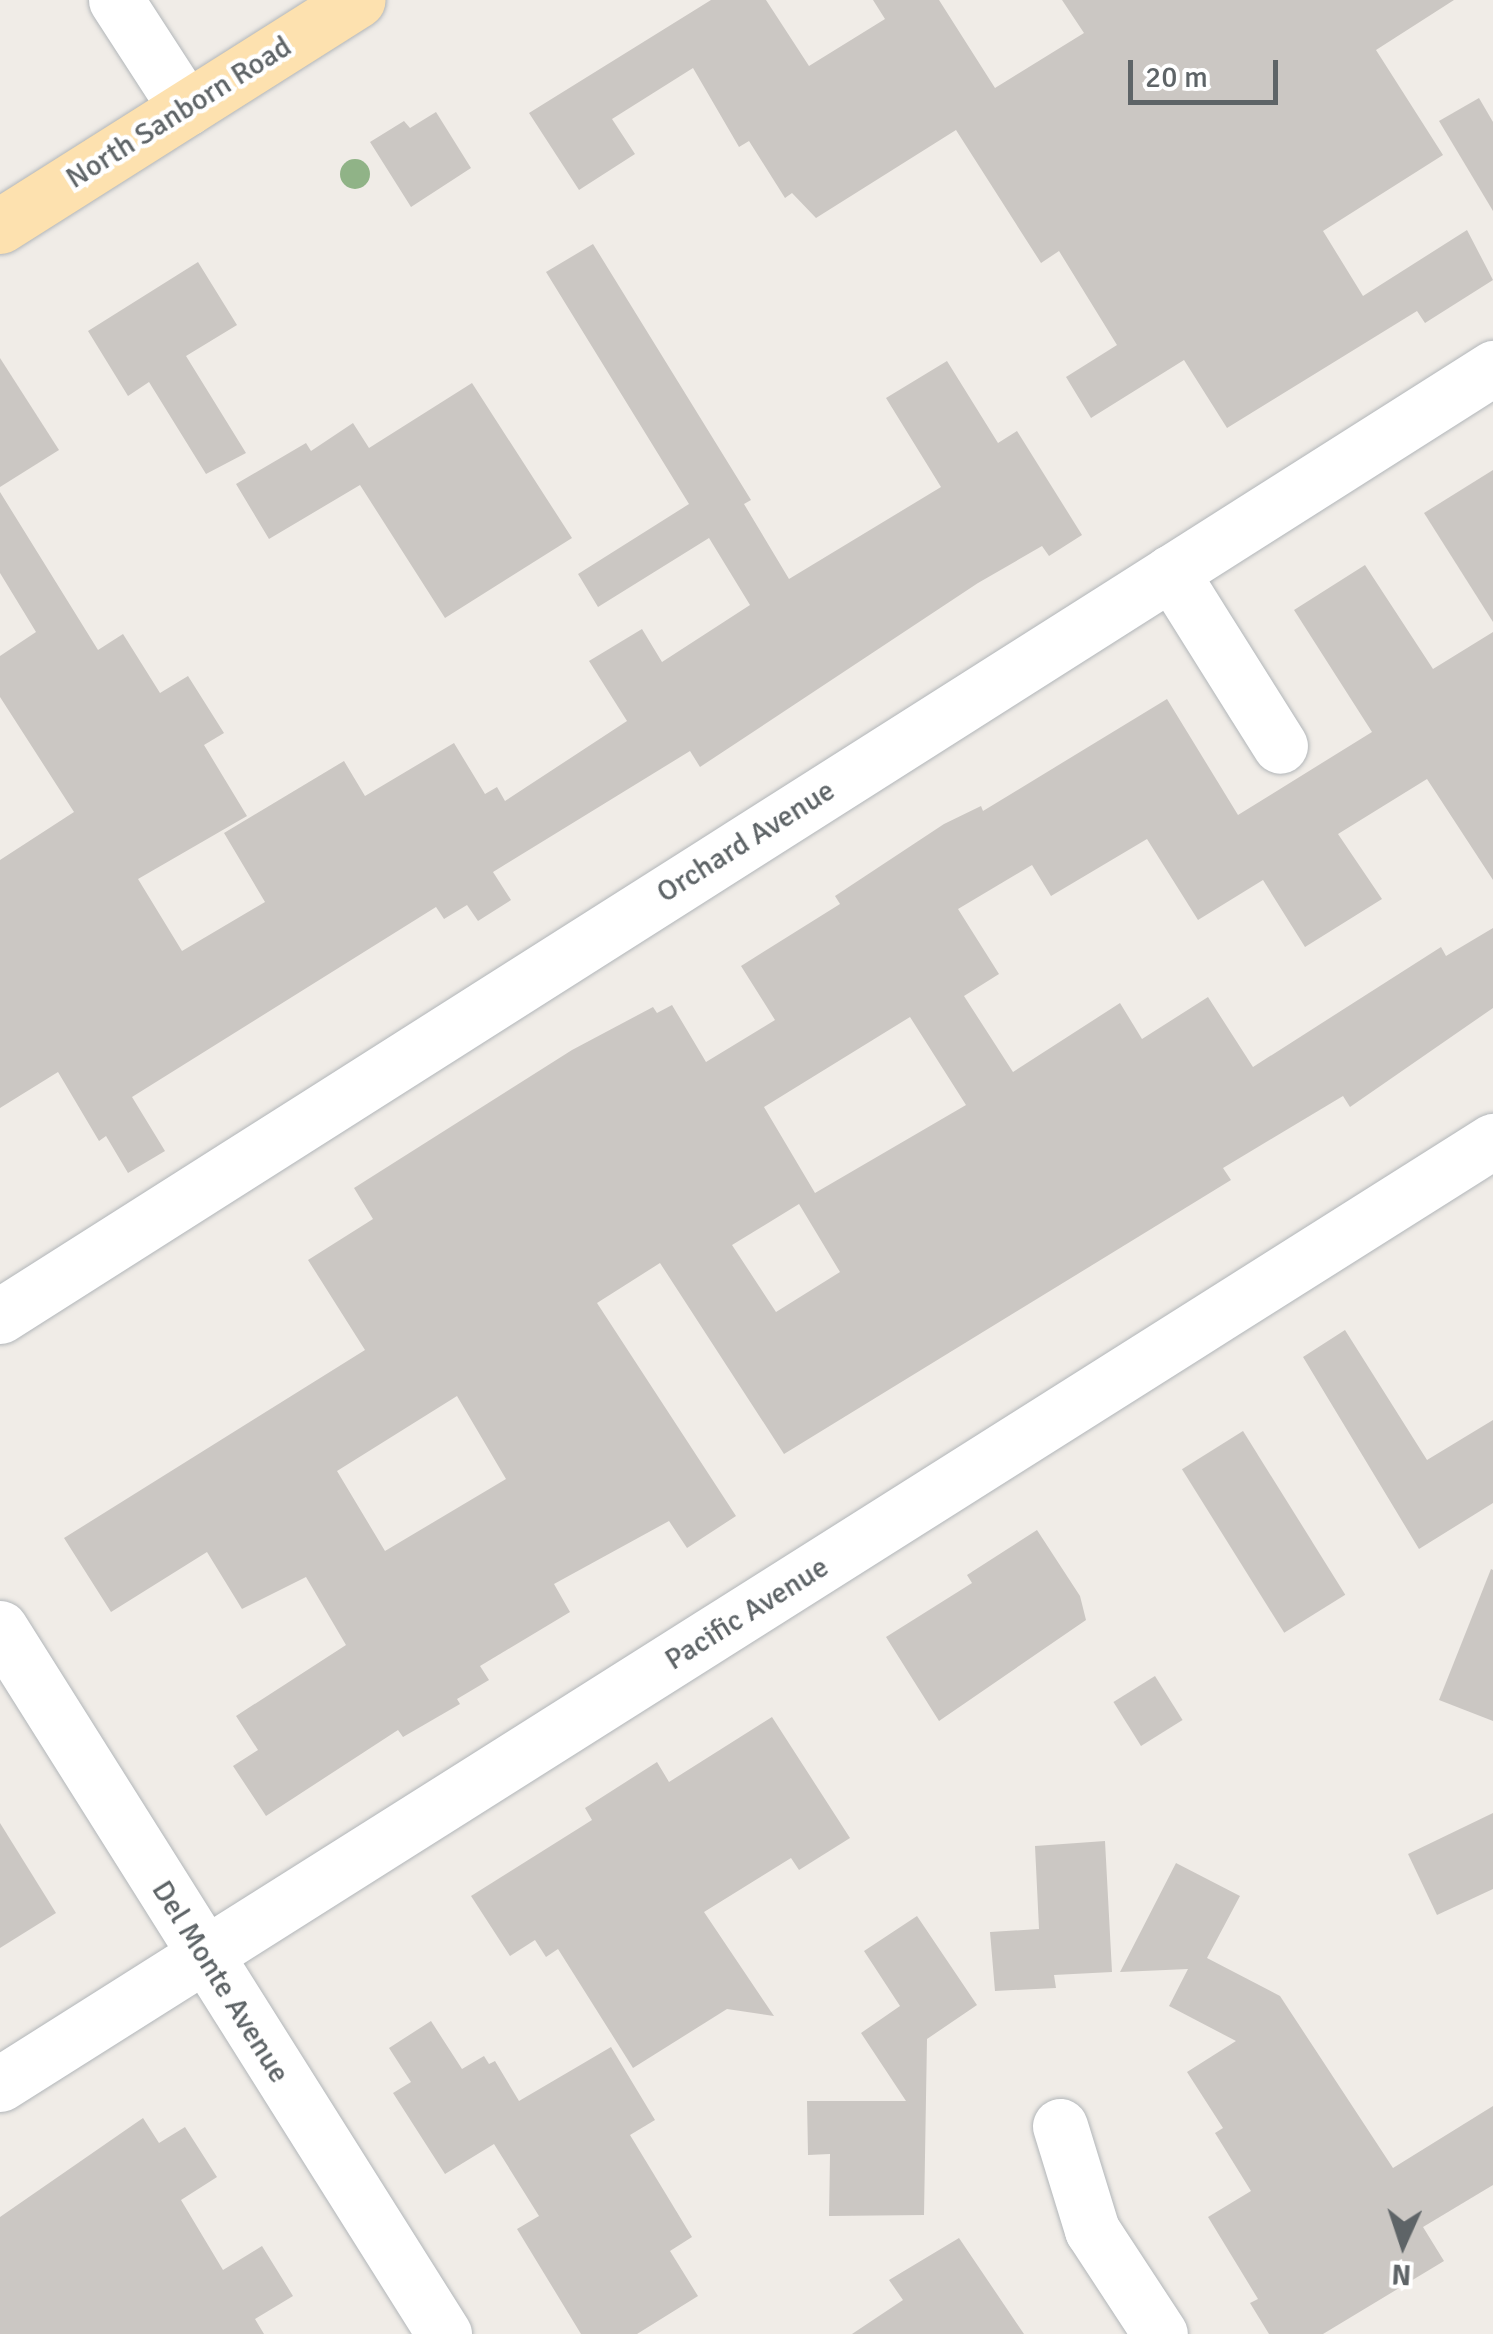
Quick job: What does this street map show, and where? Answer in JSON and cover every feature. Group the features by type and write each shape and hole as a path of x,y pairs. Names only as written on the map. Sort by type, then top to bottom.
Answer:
{"main road":[{"name":"North Sanborn Road","path":"0,226 358,0"}],"street":[{"path":"116,0 186,108"},
{"name":"Orchard Avenue","path":"0,1316 1493,368"},
{"path":"1171,572 1280,746"},
{"name":"Pacific Avenue","path":"0,2084 1493,1141"},
{"name":"Del Monte Avenue","path":"0,1628 444,2334"},
{"path":"1060,2126 1092,2230 1160,2334"}],"building":[{"path":"711,0 766,0 809,66 885,19 873,0 939,0 995,88 1084,33 1062,0 1454,0 1376,50 1443,155 1323,231 1363,296 1467,230 1493,280 1425,323 1417,311 1227,428 1184,360 1091,418 1066,377 1117,345 1059,251 1041,263 956,130 816,218 792,193 785,198 749,141 739,147 693,68 612,119 635,154 579,190 529,113"},
{"path":"1479,98 1493,122 1493,211 1439,121"},
{"path":"436,112 471,168 411,207 370,142 404,121 410,128"},
{"path":"593,244 751,500 744,504 789,579 941,487 886,398 947,361 998,443 1017,431 1082,535 1049,556 1042,546 978,583 700,767 690,751 493,872 511,900 478,921 467,905 444,919 436,907 132,1097 165,1151 128,1173 106,1136 99,1141 58,1072 0,1108 0,860 74,812 0,697 0,656 36,632 0,573 0,492 98,650 123,634 160,693 188,676 224,733 204,745 247,816 138,879 182,951 265,902 224,833 344,761 365,796 454,743 485,794 497,787 505,801 627,721 589,661 642,629 662,662 750,605 709,538 598,607 578,574 689,504 546,272"},
{"path":"198,262 237,325 186,356 246,453 206,474 149,382 128,396 88,331"},
{"path":"0,358 59,450 0,487"},
{"path":"472,383 572,538 445,618 360,485 269,539 236,484 306,443 311,451 353,423 369,448"},
{"path":"1493,470 1493,622 1424,513"},
{"path":"1365,565 1433,669 1493,632 1493,880 1427,779 1338,834 1382,899 1305,947 1263,880 1198,920 1147,839 1051,896 1032,865 958,909 999,974 964,996 1013,1072 1120,1003 1142,1039 1208,997 1253,1067 1441,947 1446,956 1493,928 1493,1008 1350,1107 1343,1096 1223,1168 1231,1180 784,1454 660,1263 597,1303 736,1516 687,1548 669,1521 554,1584 570,1612 480,1666 489,1680 457,1699 460,1704 403,1737 398,1730 266,1816 233,1766 258,1750 236,1716 346,1645 306,1577 242,1609 207,1552 111,1612 64,1538 365,1350 308,1260 373,1219 354,1188 572,1050 653,1007 657,1013 672,1005 706,1062 775,1020 741,966 840,904 835,896 944,824 981,806 983,811 1167,699 1238,815 1372,732 1294,610","holes":["910,1017 966,1105 815,1193 764,1107","799,1204 840,1272 776,1312 732,1245","457,1396 506,1479 385,1551 337,1471"]},
{"path":"1345,1330 1427,1460 1493,1420 1493,1503 1419,1549 1303,1357"},
{"path":"1243,1431 1345,1595 1284,1633 1182,1469"},
{"path":"1037,1530 1080,1596 1086,1620 939,1721 886,1637 972,1583 967,1575"},
{"path":"1493,1570 1493,1721 1439,1700"},
{"path":"1155,1676 1183,1720 1141,1746 1113,1702"},
{"path":"772,1717 850,1838 799,1870 791,1858 704,1912 774,2016 727,2009 633,2068 558,1949 546,1957 535,1940 510,1956 471,1896 592,1820 585,1808 657,1762 669,1782"},
{"path":"1493,1813 1493,1889 1437,1915 1408,1854"},
{"path":"0,1823 56,1913 0,1948"},
{"path":"1105,1841 1112,1972 1054,1975 1056,1988 995,1991 990,1932 1039,1929 1035,1846"},
{"path":"1176,1863 1240,1896 1207,1958 1280,1996 1393,2168 1493,2106 1493,2185 1423,2227 1444,2261 1323,2334 1269,2334 1250,2303 1258,2299 1208,2217 1251,2191 1215,2133 1223,2128 1187,2072 1236,2041 1169,2006 1188,1969 1120,1972"},
{"path":"917,1916 977,2005 927,2039 924,2215 829,2216 830,2154 808,2155 807,2101 906,2101 861,2033 900,2006 864,1951"},
{"path":"431,2021 462,2069 484,2056 489,2064 495,2061 519,2101 611,2047 655,2120 630,2135 692,2237 670,2251 698,2296 637,2334 581,2334 517,2229 539,2216 494,2144 445,2174 393,2093 411,2082 389,2048"},
{"path":"143,2118 159,2143 185,2127 217,2177 181,2200 223,2270 262,2246 293,2296 255,2319 264,2334 0,2334 0,2217"},
{"path":"959,2238 1024,2334 852,2334 903,2300 889,2280"}]}
